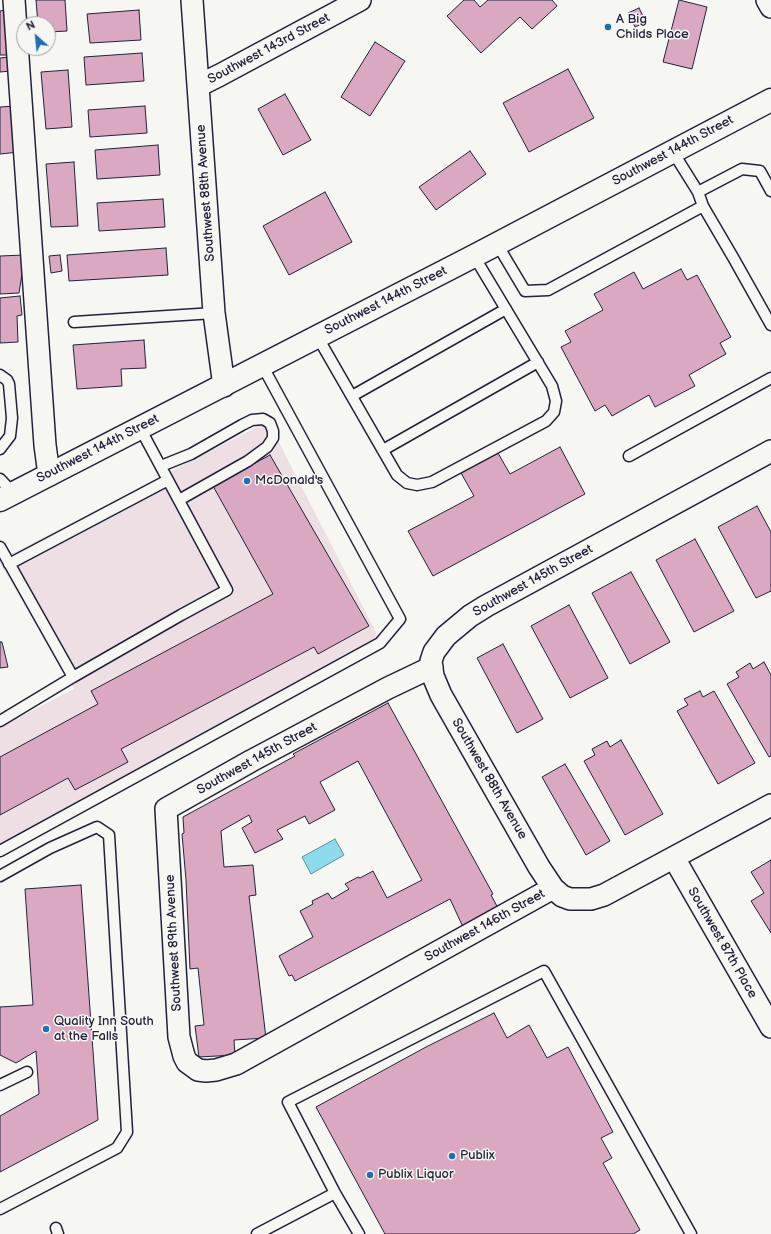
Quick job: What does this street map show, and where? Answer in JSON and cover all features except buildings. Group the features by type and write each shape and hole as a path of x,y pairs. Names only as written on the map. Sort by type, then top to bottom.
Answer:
{"street":[{"path":"14,0 45,438 49,475"},
{"name":"Southwest 88th Avenue","path":"192,0 214,313 224,386"},
{"name":"Southwest 143rd Street","path":"198,86 360,0"},
{"path":"768,0 771,7"},
{"name":"Southwest 144th Street","path":"4,491 49,475 224,386 317,336 474,256 771,100"},
{"name":"Southwest 145th Street","path":"166,809 244,765 388,688 432,667 434,652 446,636 470,616 771,451"},
{"name":"Southwest 88th Avenue","path":"432,667 436,686 535,860 553,888"},
{"name":"Southwest 146th Street","path":"198,1070 216,1070 236,1064 553,888 562,896 570,899 591,899 604,895 771,804"},
{"name":"Southwest 89th Avenue","path":"166,809 179,1037 187,1062 198,1070"},
{"name":"Southwest 87th Place","path":"674,858 771,1027"}],"lane":[{"path":"673,152 698,192 703,206 771,325"},
{"path":"698,192 742,169 760,171 771,191"},
{"path":"497,244 524,291 548,290 703,206"},
{"path":"317,336 397,475 406,483 417,485 432,482 546,421 554,412 556,401 552,386 474,256"},
{"path":"352,396 506,309"},
{"path":"74,322 214,313"},
{"path":"383,450 538,362"},
{"path":"0,851 380,643 400,619 262,366"},
{"path":"0,375 7,380 9,384 12,418 10,436 0,449"},
{"path":"629,456 771,378"},
{"path":"161,466 191,454 252,420 263,420 270,423 273,430 273,438 267,447 248,461 179,500"},
{"path":"0,721 180,615 227,590 140,428"},
{"path":"73,677 3,556 168,480"},
{"path":"0,876 50,848 97,827 109,835 127,1132 118,1148 0,1209"},
{"path":"356,1233 288,1102 544,971 691,1234"},
{"path":"0,1085 27,1072"},
{"path":"257,1234 335,1193"}],"shaded area":[{"path":"268,421 383,646 0,855 0,727 74,689 0,563 0,560"}],"water":[{"path":"335,839 344,855 311,874 302,857"}],"place":[{"name":"A Big Childs Place","path":"608,27"},
{"name":"McDonald's","path":"247,481"},
{"name":"Quality Inn South at the Falls","path":"46,1029"},
{"name":"Publix","path":"452,1156"},
{"name":"Publix Liquor","path":"370,1175"}]}
